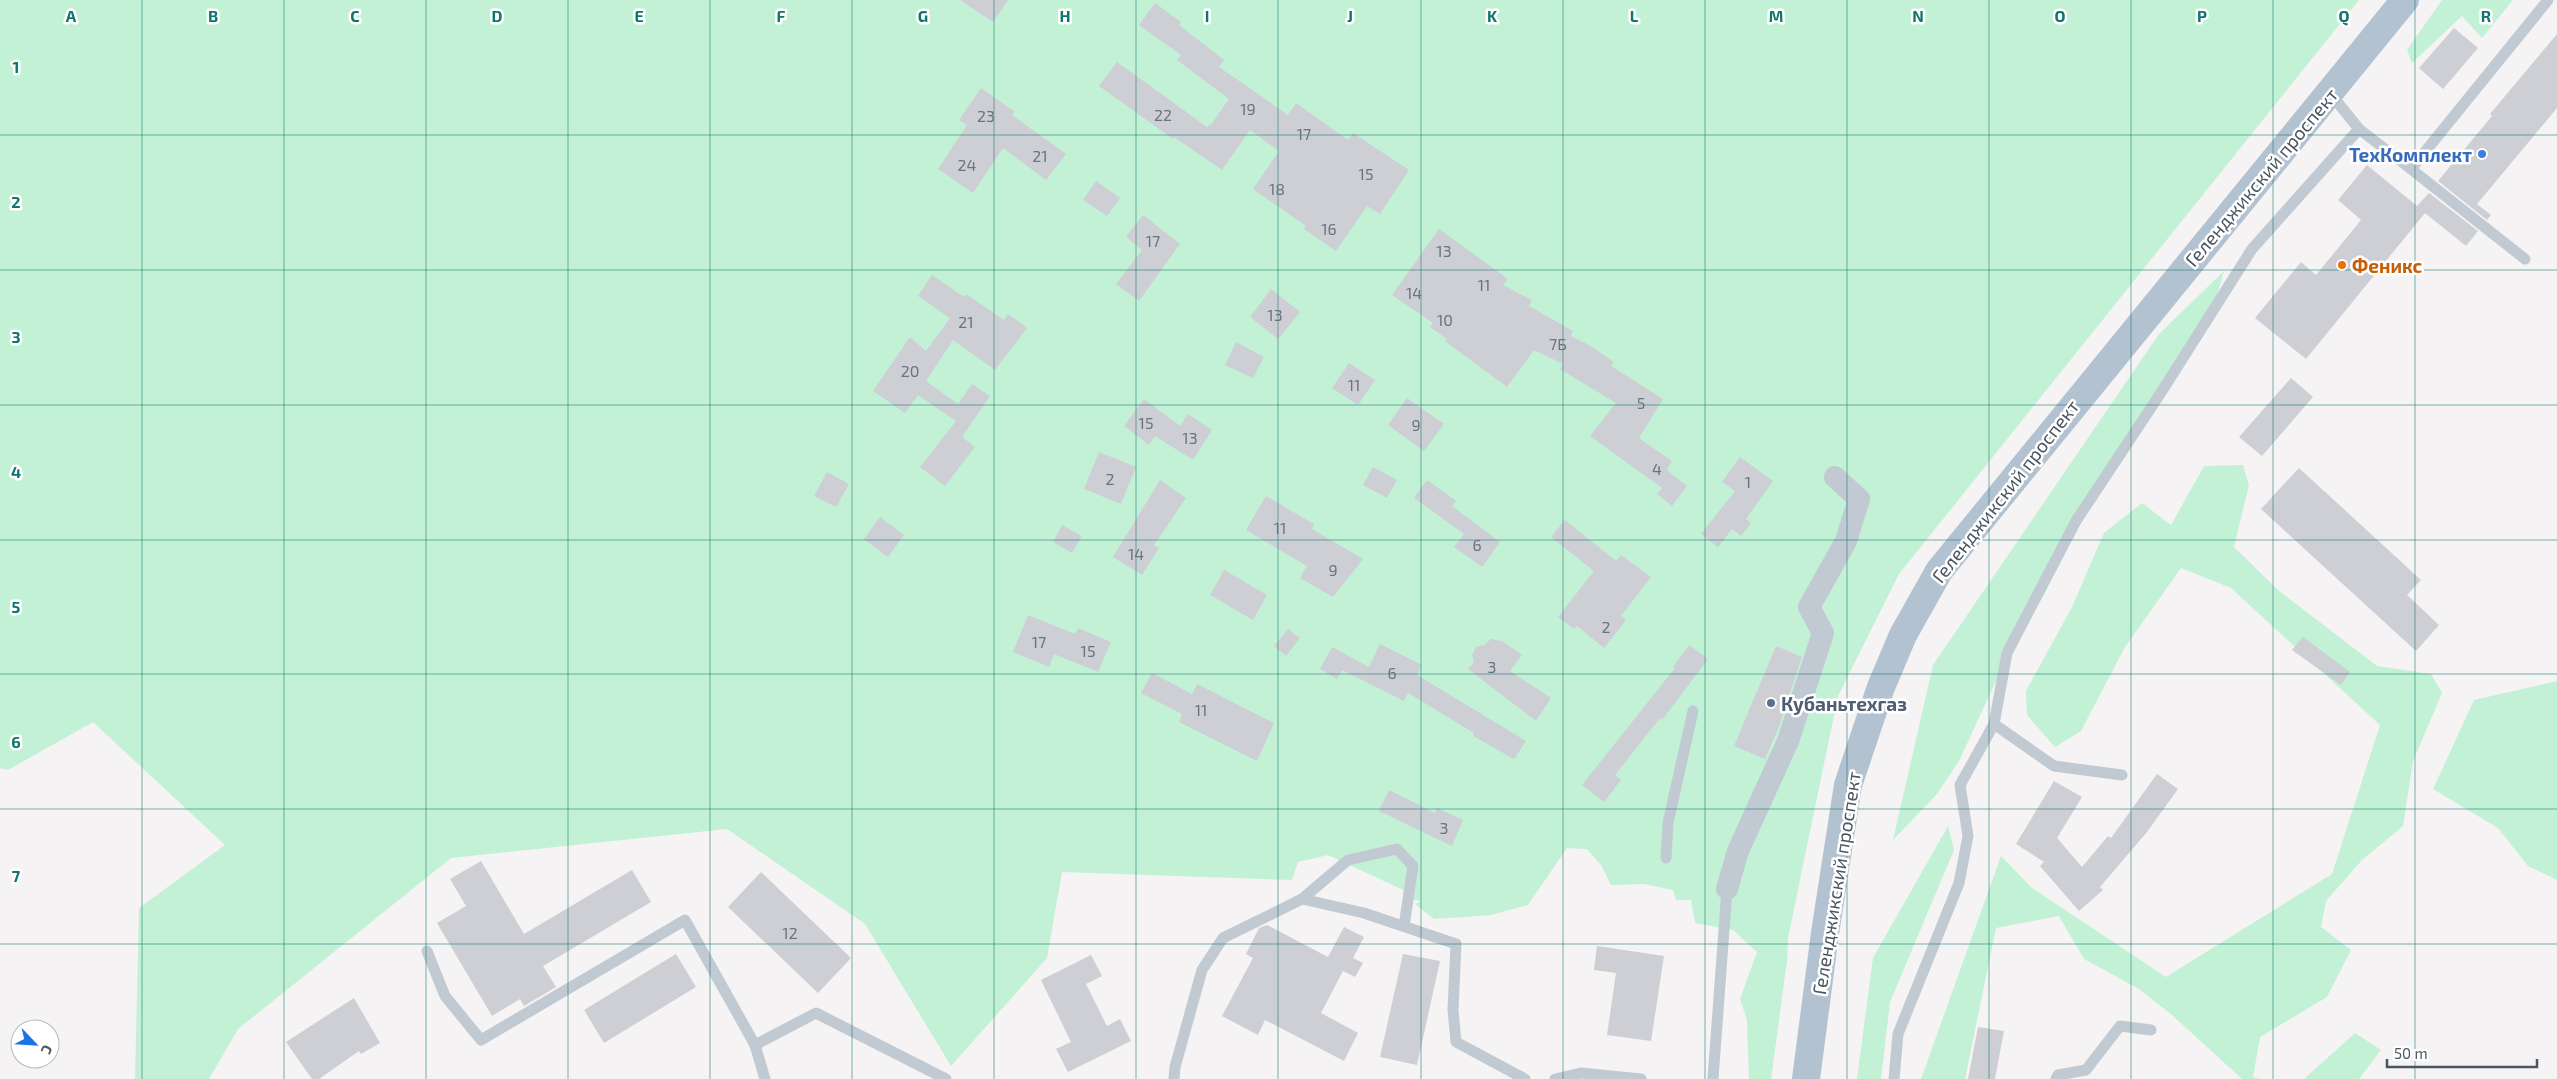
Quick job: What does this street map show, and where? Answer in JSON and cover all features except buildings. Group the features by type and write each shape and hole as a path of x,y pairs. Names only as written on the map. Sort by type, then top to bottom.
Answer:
{"main road":[{"name":"Геленджикский проспект","path":"1806,1079 1825,933 1848,785 1881,687 1903,636 1939,570 2405,0"}],"street":[{"path":"1727,889 1738,850 1788,741 1823,633 1809,607 1846,541 1859,499 1835,477"}],"lane":[{"path":"2411,169 2548,0"},
{"path":"2330,93 2359,130 2525,259"},
{"path":"1894,1079 1898,1034 1959,883 1968,836 1960,785 1994,724 2007,654 2076,521 2162,391 2252,249 2359,130"},
{"path":"1666,858 1668,824 1693,711"},
{"path":"1994,724 2054,766 2122,775"},
{"path":"1174,1079 1175,1067 1202,970 1223,938 1302,899 1348,860 1397,849 1413,866 1404,926"},
{"path":"1713,1079 1727,889"},
{"path":"1302,899 1364,913 1456,944 1453,1010 1456,1042 1525,1079"},
{"path":"427,951 445,996 481,1040 685,920 755,1045 765,1079"},
{"path":"755,1045 816,1012 940,1078"},
{"path":"2056,1079 2058,1075 2086,1070 2120,1026 2151,1030"},
{"path":"1555,1079 1581,1073 1640,1079"}],"green space":[{"path":"0,0 2359,0 1899,574 1838,696 1788,938 1787,961 1771,1079 1749,1079 1747,1020 1740,999 1757,952 1733,930 1695,923 1691,900 1676,900 1673,890 1644,884 1611,885 1601,865 1587,849 1567,848 1528,905 1491,915 1434,919 1415,904 1421,901 1403,898 1414,895 1328,855 1298,862 1292,880 1062,872 1047,958 951,1066 865,924 727,829 451,858 238,1029 209,1079 135,1079 139,908 225,845 93,722 8,770 0,768"},
{"path":"2442,0 2513,0 2482,38 2462,16 2412,63 2407,50"},
{"path":"2224,271 2212,313 2102,479 2017,635 1959,761 1937,794 1893,840 1933,665 2159,334"},
{"path":"2243,465 2249,485 2234,547 2278,590 2377,666 2431,674 2442,693 2413,761 2403,826 2362,860 2326,901 2321,927 2351,950 2327,997 2260,1037 2253,1077 2260,1079 2242,1079 2172,1015 2139,989 2084,959 2059,916 1996,928 1965,1079 1921,1079 2001,856 2032,888 2166,977 2332,874 2380,725 2231,588 2181,568 2125,647 2081,731 2055,747 2027,715 2026,691 2072,607 2104,533 2142,503 2171,525 2204,466"},
{"path":"2557,681 2557,880 2528,866 2498,828 2433,789 2474,700"},
{"path":"1948,826 1954,850 1890,1002 1881,1079 1857,1079 1873,958"},
{"path":"2355,1033 2381,1050 2359,1079 2304,1079"}],"place":[{"name":"ТехКомплект","path":"2482,154"},
{"name":"Феникс","path":"2342,265"},
{"name":"Кубаньтехгаз","path":"1771,703"}]}
